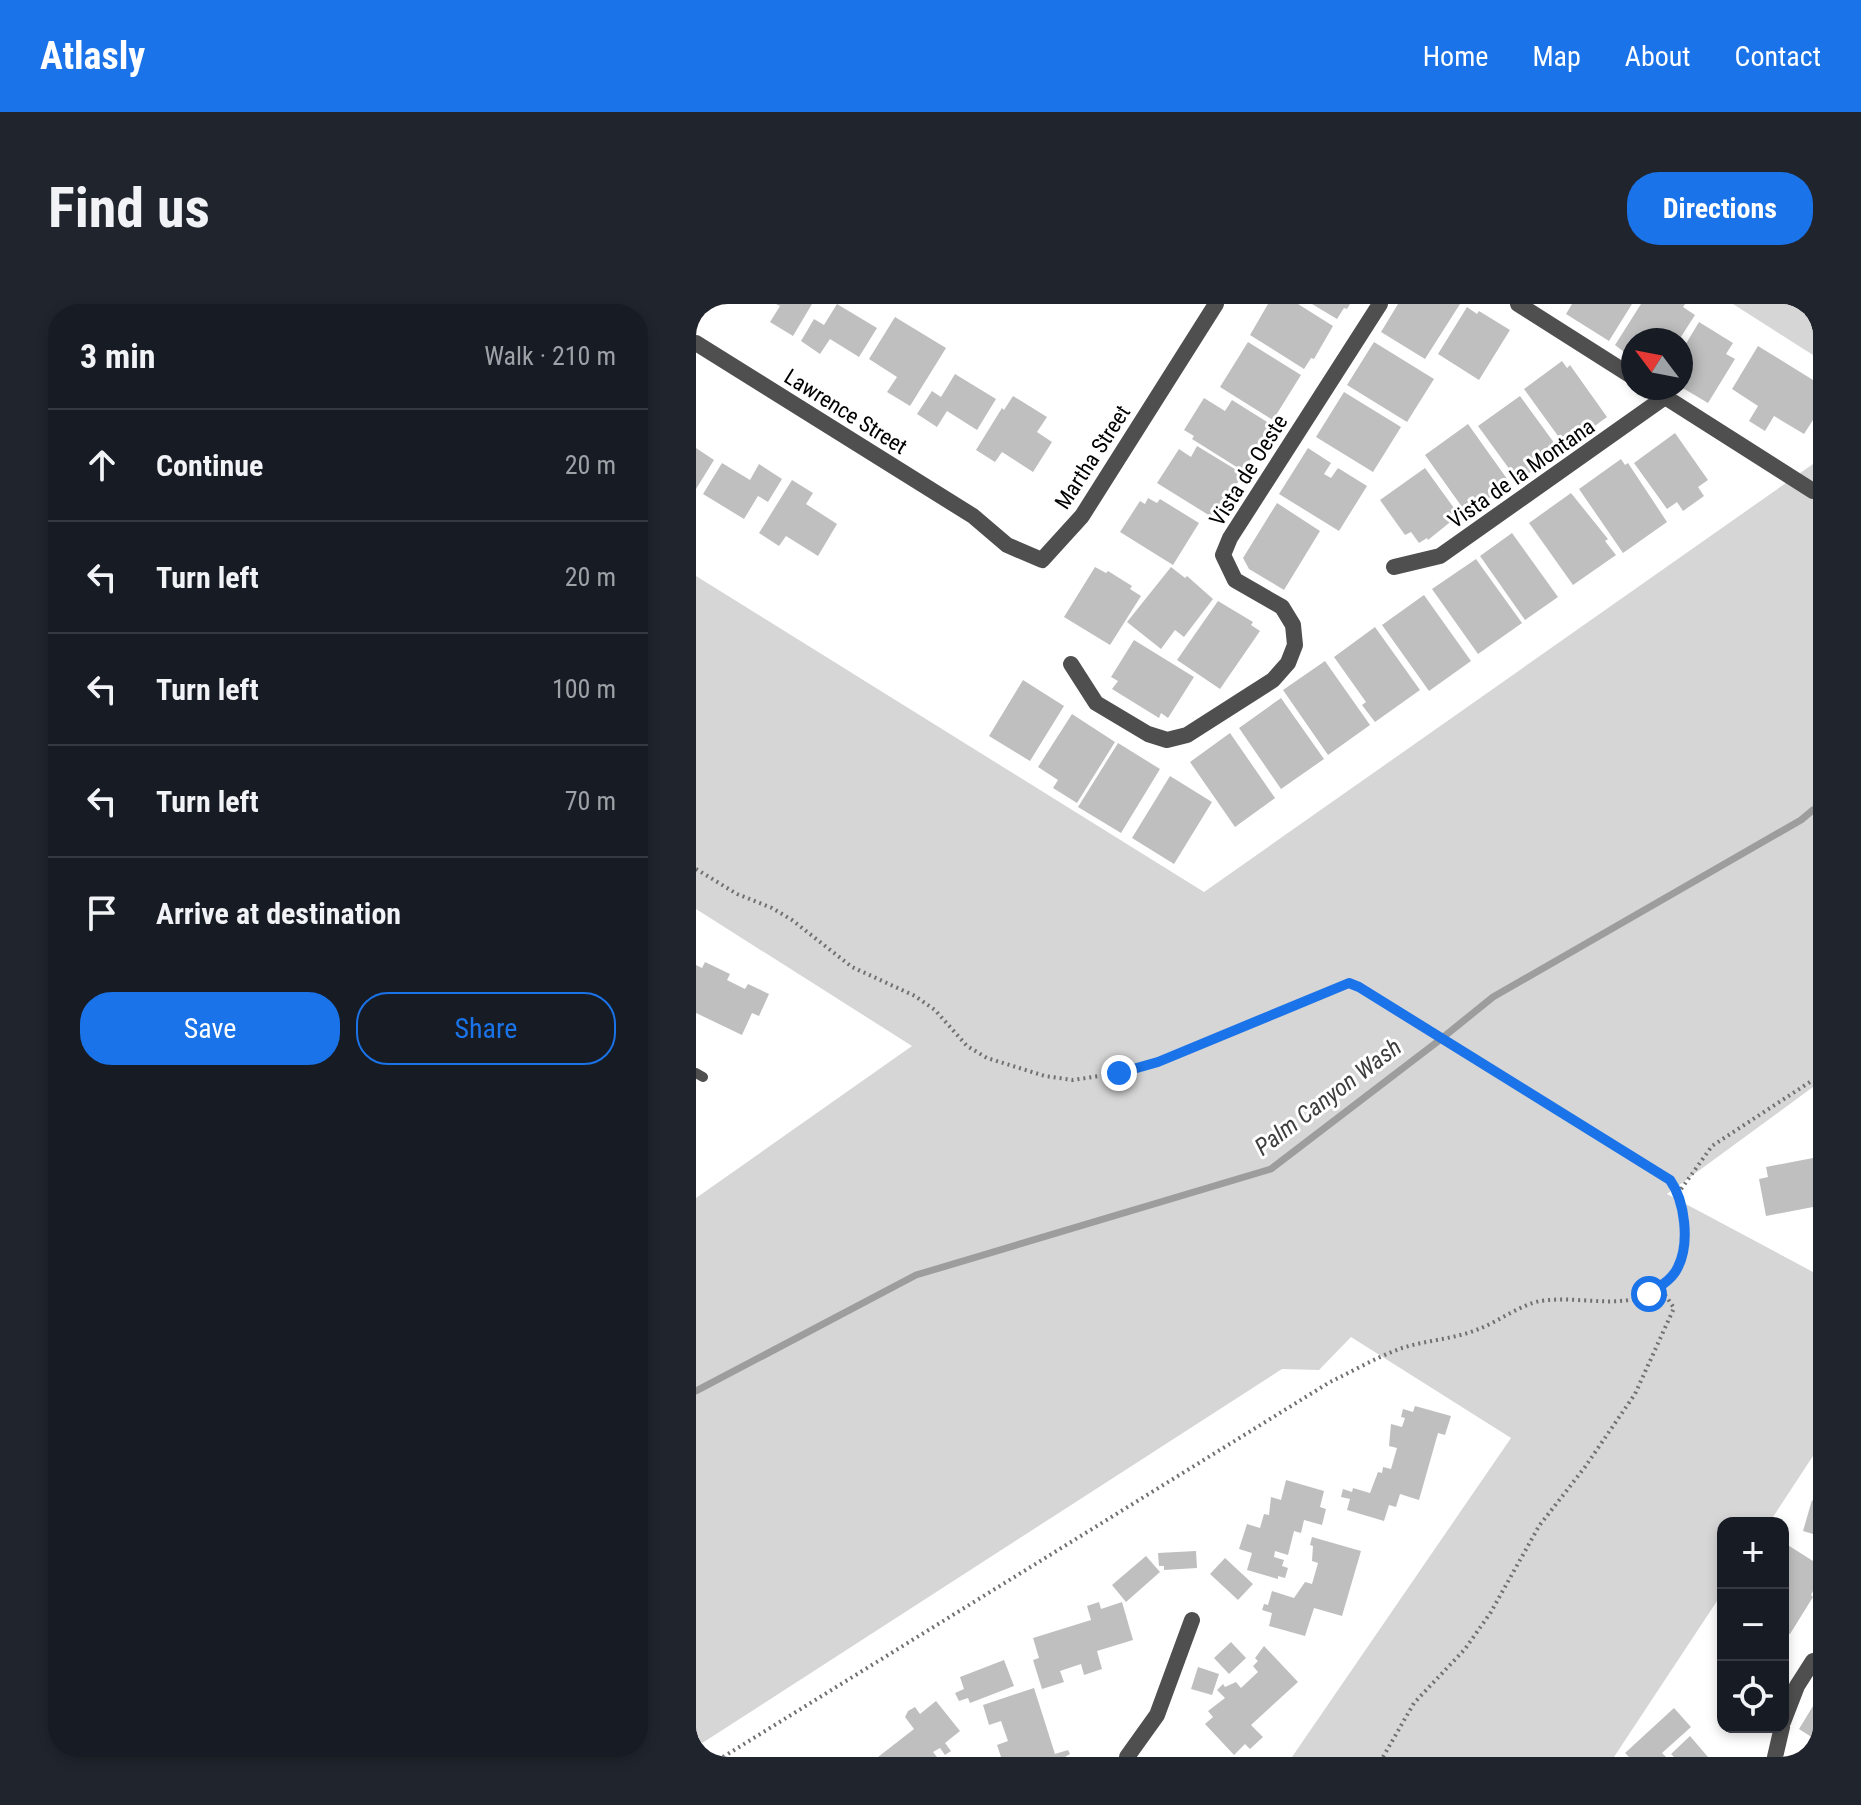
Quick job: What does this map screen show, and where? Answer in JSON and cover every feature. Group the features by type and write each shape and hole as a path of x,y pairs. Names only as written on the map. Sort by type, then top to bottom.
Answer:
{"street":[{"name":"Martha Street","path":"973,516 1007,545 1042,560 1082,516 1216,304"},
{"name":"Vista de Oeste","path":"1071,664 1096,703 1148,734 1167,740 1187,735 1273,680 1288,663 1295,645 1293,625 1282,607 1235,580 1223,555 1230,538 1380,304"},
{"path":"1518,304 1621,369"},
{"name":"Lawrence Street","path":"696,343 973,516"},
{"name":"Vista de la Montana","path":"1394,567 1440,556 1649,400"},
{"path":"1669,400 1813,491"},
{"path":"1127,1757 1157,1715 1192,1620"},
{"path":"1789,1707 1797,1686 1813,1661"},
{"path":"1775,1757 1780,1733"}],"path":[{"path":"696,869 737,894 792,920 852,967 915,996 935,1010 967,1046 987,1058 1045,1076 1073,1080 1119,1073 1158,1062 1349,983 1670,1180 1679,1192 1685,1245 1678,1267 1668,1280 1638,1299 1615,1303 1582,1299 1537,1301 1477,1330 1401,1349 1330,1382 723,1757"},
{"path":"1679,1192 1712,1146 1813,1080"},
{"path":"1383,1757 1414,1703 1465,1649 1491,1612 1539,1526 1585,1467 1635,1394 1674,1308 1659,1286"}],"shaded area":[{"path":"1733,304 1813,304 1813,355"},
{"path":"1813,464 1813,1087 1667,1194 1813,1272 1813,1456 1773,1517 1717,1517 1717,1601 1614,1757 1292,1757 1511,1438 1351,1337 1319,1370 1282,1369 696,1747 696,1198 912,1046 696,909 696,576 1204,892"}],"building":[{"path":"776,304 812,304 793,336 770,322 780,306"},
{"path":"837,304 877,328 859,357 830,339 820,354 801,341 814,319 824,325"},
{"path":"1268,304 1298,304 1333,326 1314,359 1311,358 1304,369 1250,335"},
{"path":"1312,304 1350,304 1337,319"},
{"path":"1398,304 1460,304 1425,359 1381,332"},
{"path":"1572,304 1632,304 1609,341 1566,314"},
{"path":"1641,304 1685,304 1683,307 1695,315 1687,328 1626,328"},
{"path":"1467,307 1510,330 1479,380 1438,354"},
{"path":"895,317 946,348 910,406 887,392 897,377 869,359"},
{"path":"1699,322 1733,343 1726,354 1735,359 1708,403 1693,394 1693,332"},
{"path":"1621,336 1621,350 1615,345"},
{"path":"1248,342 1301,375 1273,420 1220,387"},
{"path":"1374,342 1434,379 1407,422 1347,385"},
{"path":"1758,346 1813,380 1813,420 1804,434 1774,416 1765,431 1749,421 1758,406 1732,389"},
{"path":"1562,361 1567,368 1570,365 1607,417 1566,447 1524,389"},
{"path":"955,374 996,399 977,430 947,411 937,427 917,414 932,391 941,397"},
{"path":"1344,392 1401,427 1373,472 1316,437"},
{"path":"1013,396 1047,417 1037,432 1052,442 1033,472 1002,452 995,462 976,450"},
{"path":"1520,396 1560,451 1518,481 1478,426"},
{"path":"1204,398 1225,411 1232,400 1272,425 1243,471 1192,439 1194,436 1184,430"},
{"path":"1468,424 1510,483 1467,514 1425,455"},
{"path":"1675,433 1708,480 1698,487 1704,496 1683,511 1677,502 1667,509 1634,463"},
{"path":"1197,446 1243,474 1215,519 1157,483 1179,449 1191,457"},
{"path":"696,448 714,460 696,489"},
{"path":"1308,448 1331,463 1324,474 1331,478 1338,468 1367,486 1339,531 1279,494"},
{"path":"1621,459 1625,465 1628,463 1667,522 1623,553 1579,489"},
{"path":"722,463 750,480 759,464 782,479 768,502 758,496 744,519 703,494"},
{"path":"1425,468 1459,515 1428,540 1419,543 1411,532 1405,535 1380,500"},
{"path":"792,480 813,493 806,504 837,524 818,556 786,536 779,546 759,533"},
{"path":"1571,493 1608,539 1605,541 1616,555 1573,585 1529,523"},
{"path":"1148,498 1157,503 1160,499 1199,523 1173,565 1120,532 1140,501 1145,504"},
{"path":"1277,503 1320,531 1284,590 1249,569 1243,558"},
{"path":"1512,533 1558,597 1525,620 1480,556"},
{"path":"1476,559 1522,623 1478,654 1432,589"},
{"path":"1095,567 1132,586 1130,589 1141,596 1110,645 1064,617"},
{"path":"1171,567 1185,578 1187,576 1213,599 1184,637 1175,630 1161,649 1127,622"},
{"path":"1424,595 1471,661 1429,691 1382,625"},
{"path":"1218,601 1253,622 1251,625 1260,631 1220,689 1177,660"},
{"path":"1375,627 1420,690 1375,722 1362,705 1366,702 1334,657"},
{"path":"1134,640 1194,677 1168,718 1161,713 1159,718 1112,689 1118,681 1111,677"},
{"path":"1325,661 1370,725 1328,755 1283,690"},
{"path":"1023,680 1064,706 1030,761 989,736"},
{"path":"1281,698 1324,759 1281,789 1239,728"},
{"path":"1072,714 1115,742 1077,803 1053,788 1058,780 1038,767"},
{"path":"1230,733 1275,798 1235,827 1190,762"},
{"path":"1118,743 1160,769 1121,833 1078,807"},
{"path":"1170,776 1212,802 1174,864 1132,838"},
{"path":"705,962 730,974 727,980 745,989 748,984 769,994 759,1016 752,1013 742,1035 696,1013 696,965 702,968"},
{"path":"1813,1158 1813,1207 1766,1216 1759,1179 1768,1177 1766,1167"},
{"path":"1415,1406 1451,1416 1445,1435 1438,1433 1419,1500 1400,1494 1396,1507 1389,1505 1384,1521 1347,1510 1350,1499 1341,1497 1343,1489 1352,1492 1353,1488 1370,1493 1378,1472 1382,1473 1383,1467 1391,1469 1397,1448 1389,1446 1391,1424 1402,1427 1405,1418 1401,1417 1403,1409 1413,1412"},
{"path":"1286,1480 1324,1491 1320,1507 1326,1509 1322,1525 1304,1520 1301,1533 1294,1531 1288,1555 1275,1551 1274,1557 1284,1560 1282,1566 1288,1568 1285,1578 1278,1576 1278,1579 1247,1570 1252,1553 1239,1549 1247,1524 1260,1528 1264,1514 1269,1515 1271,1497 1281,1500"},
{"path":"1813,1501 1813,1534 1803,1531"},
{"path":"1312,1537 1361,1551 1342,1616 1314,1608 1305,1636 1269,1626 1272,1613 1262,1610 1264,1604 1268,1605 1272,1591 1294,1598 1305,1582 1312,1584 1318,1563 1312,1561"},
{"path":"1789,1546 1813,1561 1813,1597 1790,1634"},
{"path":"1196,1551 1197,1568 1164,1570 1164,1566 1159,1566 1158,1553"},
{"path":"1146,1556 1160,1572 1126,1602 1112,1585"},
{"path":"1225,1558 1253,1584 1238,1600 1210,1574"},
{"path":"1099,1602 1101,1609 1122,1602 1133,1640 1097,1651 1102,1669 1084,1675 1081,1664 1060,1671 1064,1682 1042,1689 1033,1660 1039,1658 1033,1638 1091,1620 1087,1606"},
{"path":"1231,1642 1246,1658 1229,1674 1214,1658"},
{"path":"1264,1646 1298,1682 1251,1725 1263,1737 1250,1749 1245,1744 1234,1755 1205,1724 1213,1717 1208,1711 1225,1698 1217,1690 1223,1684 1225,1687 1236,1682 1241,1688 1258,1672 1253,1666"},
{"path":"1004,1660 1014,1686 970,1703 968,1698 959,1701 955,1693 964,1689 960,1677"},
{"path":"1198,1667 1219,1674 1212,1695 1191,1689"},
{"path":"1034,1688 1055,1754 1068,1750 1070,1754 1065,1757 1001,1757 997,1745 1008,1741 1001,1721 989,1725 983,1705"},
{"path":"936,1701 960,1731 945,1743 951,1751 945,1755 940,1748 933,1752 937,1757 878,1757 914,1729 905,1717 908,1711 915,1707 920,1714"},
{"path":"1813,1706 1813,1738 1799,1729"},
{"path":"1674,1708 1691,1727 1662,1753 1666,1757 1629,1757 1625,1753"},
{"path":"1690,1736 1708,1757 1674,1757 1671,1754"}],"waterway":[{"name":"Palm Canyon Wash","path":"696,1391 916,1275 1271,1169 1493,997 1801,820 1813,810"}],"route":[{"path":"1119,1073 1158,1062 1349,983 1359,987 1670,1180 1679,1192 1685,1245 1678,1267 1668,1280 1649,1294"}]}
